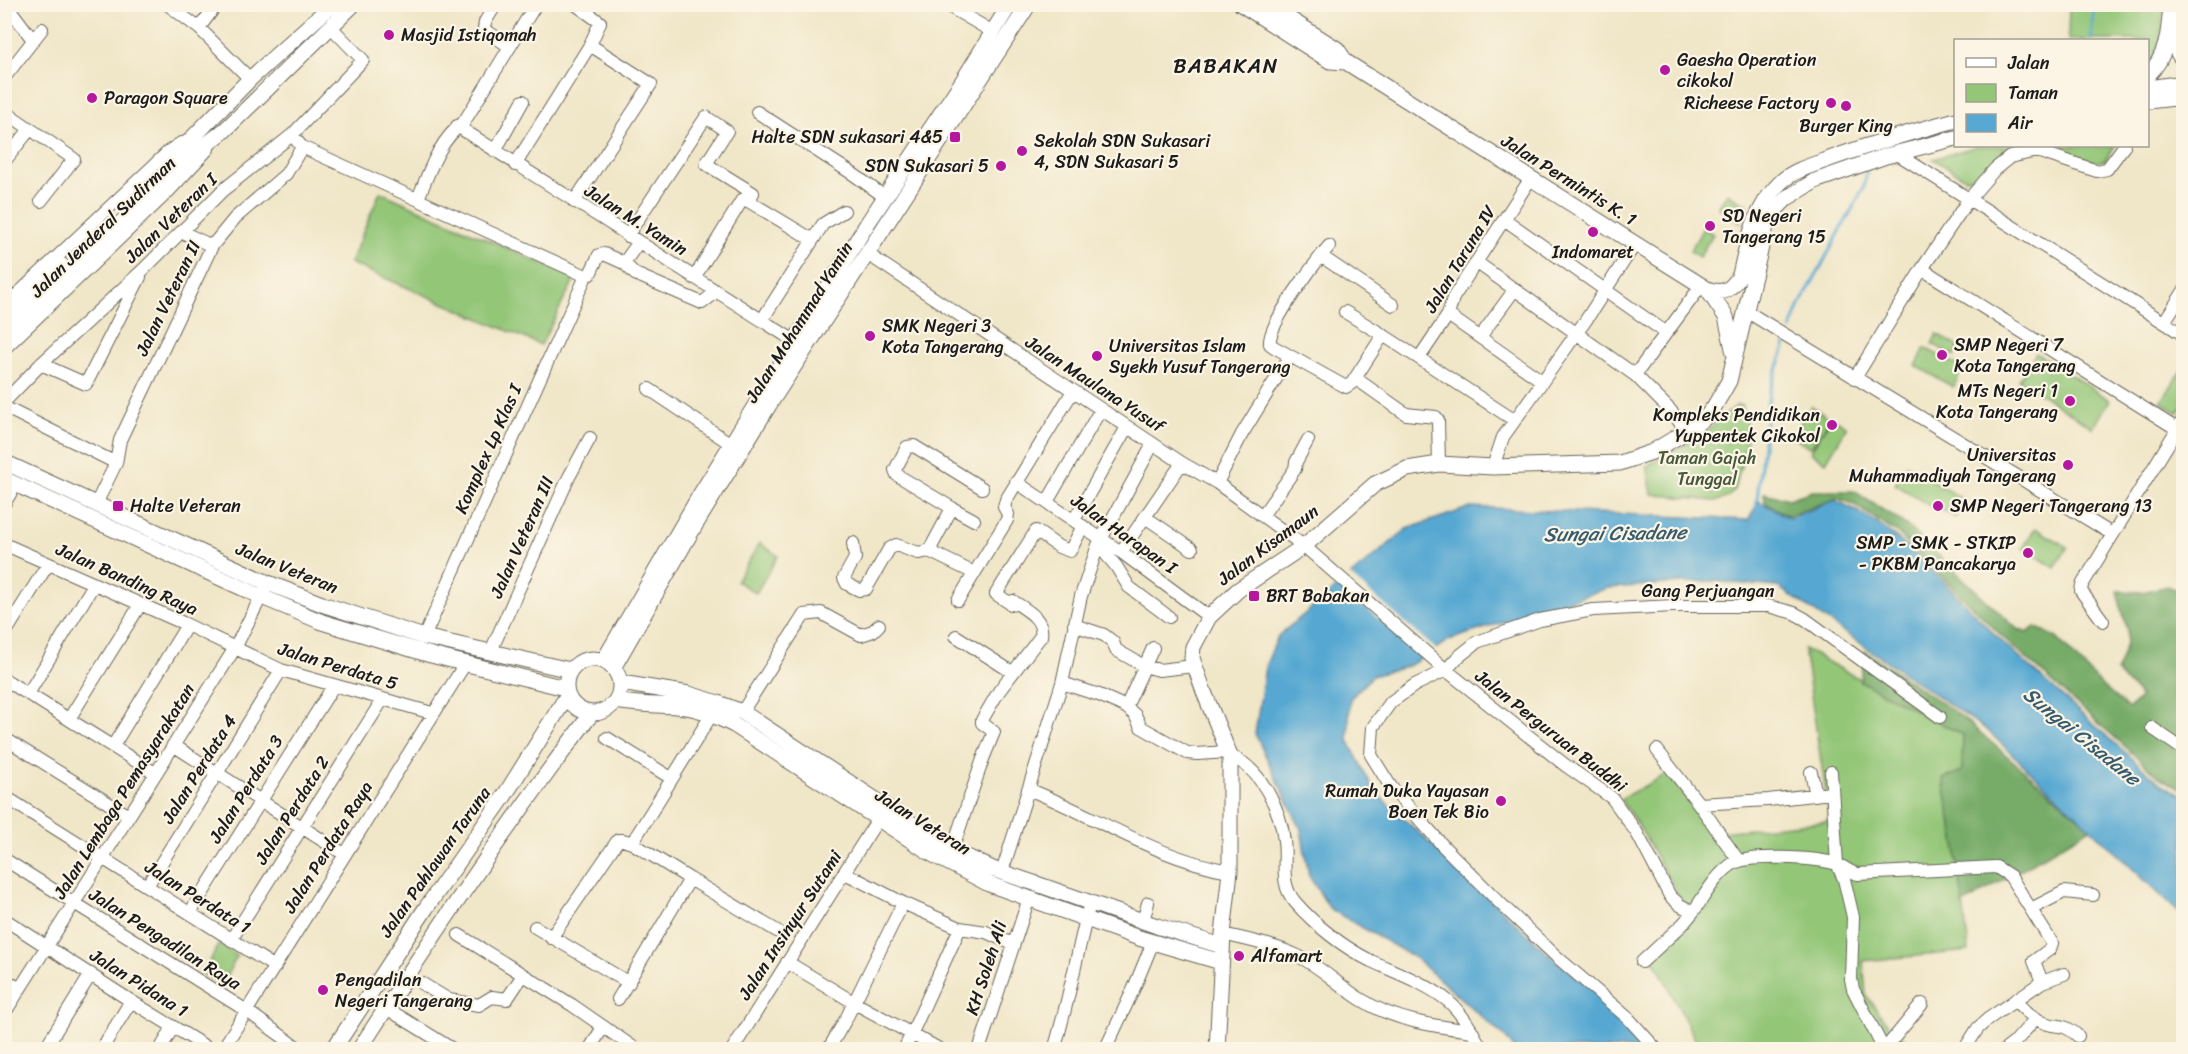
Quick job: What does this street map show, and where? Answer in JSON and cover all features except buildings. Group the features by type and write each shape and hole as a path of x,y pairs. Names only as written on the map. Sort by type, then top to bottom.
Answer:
{"main road":[{"name":"Jalan Jenderal Sudirman","path":"4,319 210,122 250,80 326,12 354,4"},
{"name":"Jalan Mohammad Yamin","path":"609,664 731,444 885,197 1010,4"},
{"name":"Jalan Mohammad Yamin","path":"609,664 866,253 1029,4"},
{"name":"Jalan Permintis K. 1","path":"1241,4 1330,61 1346,62"},
{"name":"Jalan Permintis K. 1","path":"1266,4 1337,49 1346,62 1704,288 1726,317 1736,358"},
{"path":"2149,74 2166,44 2171,4"},
{"path":"2177,4 2174,42 2176,51 2184,61"},
{"name":"Jalan Jenderal Sudirman","path":"4,336 182,164 222,132 326,12"},
{"path":"2150,100 2184,83"},
{"path":"2150,100 2184,97"},
{"path":"1704,288 1720,293 1727,291 1735,282 1740,275 1754,222 1783,180 1800,170 1859,148 1954,121"},
{"name":"Jalan Kisamaun","path":"1217,1050 1222,940 1230,872 1229,754 1194,666 1193,647 1209,617 1238,590 1304,546 1375,484 1407,469 1439,464 1493,467 1620,463 1652,452 1688,431 1707,416 1729,381 1766,226 1776,209 1799,190 1815,182 1896,153 1954,138"},
{"name":"Jalan Veteran","path":"4,462 96,504 128,526"},
{"name":"Jalan Veteran","path":"8,482 128,526 265,590 322,622 566,692"},
{"name":"Jalan Veteran","path":"265,590 322,604 424,637 570,670"},
{"path":"591,658 609,664 621,683 616,701 607,710 592,713 581,711 573,705 566,692 566,679 570,670 579,662 591,658"},
{"name":"Jalan Veteran","path":"621,683 689,694 742,712 878,819 932,854 989,884 1153,942 1221,962"},
{"name":"Jalan Pahlawan Taruna","path":"333,1050 426,908 503,798 566,692"},
{"name":"Jalan Veteran","path":"616,701 635,705 688,707 712,714 800,758 952,850 1002,872 1143,921 1222,940"},
{"path":"359,1050 544,777 592,713"}],"street":[{"path":"6,4 33,40"},
{"path":"167,4 199,28 250,80"},
{"path":"199,28 217,4"},
{"path":"496,4 485,22 484,29 510,47"},
{"path":"418,200 437,155 452,130 464,122 536,4"},
{"path":"515,165 590,45 600,22 575,4"},
{"path":"945,4 993,32"},
{"name":"Jalan Veteran I","path":"4,402 41,364 143,270 222,191 292,135 363,60 326,12"},
{"path":"4,78 42,29"},
{"path":"574,202 651,84 590,45"},
{"path":"495,152 523,101"},
{"path":"4,111 74,159 41,201"},
{"path":"758,112 885,197"},
{"path":"627,236 706,117 727,131 706,164 753,193 748,201"},
{"name":"Jalan Jenderal Sudirman","path":"4,308 169,151 210,122"},
{"name":"Jalan M. Yamin","path":"457,126 796,342"},
{"path":"4,162 30,129"},
{"name":"Jalan Jenderal Sudirman","path":"4,349 183,177 222,132"},
{"path":"292,135 302,147 588,275 599,255 604,254 624,263 635,274 702,303 716,292"},
{"name":"Jalan Veteran II","path":"96,504 116,463 120,440 212,246 235,218 286,174 302,147"},
{"path":"1855,378 1922,269 1969,199 1995,169 2016,154 2037,151 2103,171 2123,147"},
{"path":"1896,153 2184,335"},
{"name":"Jalan Taruna IV","path":"1419,358 1448,315 1453,298 1531,178"},
{"path":"694,278 740,202 745,199 813,240"},
{"path":"762,320 825,221 844,211"},
{"path":"1504,219 1665,332"},
{"path":"182,232 212,246"},
{"path":"624,263 638,243"},
{"path":"1493,467 1503,437 1606,291 1635,244"},
{"path":"1383,335 1349,386 1343,387 1270,344 1270,338 1286,307 1325,251 1393,305"},
{"name":"Jalan Maulana Yusuf","path":"866,253 1101,410 1217,483 1304,546"},
{"path":"1476,262 1635,375 1688,431"},
{"path":"1922,269 2180,423 2080,588 2103,621"},
{"path":"41,364 86,384 143,270"},
{"name":"Komplex Lp Klas I","path":"424,637 588,275"},
{"path":"1635,375 1665,332 1704,288"},
{"path":"1480,337 1515,289"},
{"path":"2164,322 2184,291"},
{"path":"1345,312 1514,420"},
{"path":"1746,312 2112,534"},
{"path":"1448,315 1542,381"},
{"path":"1217,483 1242,434 1290,356"},
{"path":"1355,378 1406,414 1436,417 1438,420 1439,464"},
{"path":"649,389 731,444"},
{"path":"958,600 1007,520 1008,514 1004,504 1073,391"},
{"path":"4,407 116,463"},
{"path":"1047,502 1101,410"},
{"path":"952,850 994,732 982,723 982,720 1012,672 1015,672 1041,636 1042,628 1032,614 1013,601 1011,603 996,594 1036,531 1070,551 1078,523 1127,427"},
{"name":"Jalan Veteran III","path":"490,653 569,477 590,438"},
{"path":"1262,516 1295,469 1296,462 1308,440"},
{"path":"1002,872 1062,683 1081,596 1100,542 1153,444"},
{"path":"974,520 897,475 896,468 909,446 914,446 982,488"},
{"path":"1120,552 1182,463"},
{"path":"4,504 8,482"},
{"name":"Jalan Harapan I","path":"1017,482 1078,523 1100,542 1120,552 1209,617"},
{"path":"930,551 952,508"},
{"path":"1145,517 1192,549"},
{"path":"1100,542 1125,582 1169,617"},
{"path":"853,543 855,558 844,581 862,591 866,589 892,546 896,545 918,553 930,551 974,573"},
{"name":"Jalan Banding Raya","path":"4,544 235,648"},
{"name":"Jalan Perguruan Buddhi","path":"1304,546 1446,670 1565,765 1612,798 1637,833 1670,896 1693,912"},
{"path":"4,635 48,564"},
{"path":"28,694 94,584"},
{"name":"Jalan Lembaga Pemasyarakatan","path":"4,1014 235,648 265,590"},
{"path":"69,719 140,605"},
{"name":"Gang Perjuangan","path":"1657,1050 1628,1018 1557,957 1504,907 1444,847 1391,787 1371,755 1373,727 1391,702 1415,685 1446,670 1478,642 1540,620 1593,610 1674,606 1768,606 1800,616 1940,717"},
{"path":"742,712 804,615 821,613 861,635 873,632 879,625"},
{"path":"112,746 187,625"},
{"path":"1074,625 1104,635 1113,642 1116,650 1144,666 1161,670 1194,666"},
{"path":"956,636 995,654 1012,672"},
{"name":"Jalan Perdata 5","path":"235,648 281,670 432,714"},
{"path":"1126,707 1153,648"},
{"name":"Jalan Perdata Raya","path":"222,1050 465,664"},
{"name":"Jalan Perdata 4","path":"147,886 281,670"},
{"path":"4,679 155,773"},
{"path":"1062,683 1126,707 1135,715 1140,727 1187,753 1229,754 1243,762 1268,794 1278,814 1284,841 1284,883 1293,900 1352,950 1442,996 1460,1014 1482,1050"},
{"name":"Jalan Perdata 3","path":"190,913 334,685"},
{"name":"Jalan Perdata 2","path":"231,940 383,699"},
{"path":"632,843 712,714"},
{"path":"2152,728 2184,750"},
{"path":"4,738 129,816"},
{"path":"607,738 671,778"},
{"path":"173,745 344,854"},
{"path":"1657,750 1699,804 1738,860"},
{"path":"1811,772 1816,795"},
{"path":"1831,772 1837,864 1846,887 1852,917 1852,989 1884,1050 1922,1004"},
{"path":"1028,789 1060,801 1171,855 1203,867 1230,872"},
{"path":"1699,804 1832,794"},
{"name":"Jalan Perdata 1","path":"4,796 274,967"},
{"name":"Jalan Insinyur Sutami","path":"732,1050 878,819"},
{"path":"551,938 618,840 632,843 782,934"},
{"path":"1642,962 1683,924 1725,870 1738,860 1753,857 1779,857 1837,864 1858,874 1996,867 2010,876 2052,943 2050,950 2034,961 2042,982"},
{"name":"Jalan Pengadilan Raya","path":"4,859 310,1050"},
{"path":"845,873 903,903 960,928 986,932 1013,944"},
{"path":"618,999 690,879"},
{"path":"2031,909 2064,892 2093,895"},
{"name":"KH Soleh Ali","path":"979,1050 1029,898"},
{"path":"828,1050 903,903"},
{"path":"1054,1050 1076,969 1076,953 1090,903"},
{"path":"1143,921 1148,903"},
{"name":"Jalan Pidana 1","path":"4,920 211,1050"},
{"path":"535,927 629,983"},
{"path":"904,1050 960,928"},
{"path":"459,935 637,1050"},
{"path":"1222,940 1256,942 1295,955 1326,972 1362,1000 1390,1014 1423,1024 1472,1031"},
{"path":"1105,1050 1153,942"},
{"path":"787,962 853,1002 941,1050"},
{"path":"44,1050 91,974"},
{"path":"1964,1050 1978,1028 2042,982 2064,974"},
{"path":"421,983 443,998 479,1005 492,997 507,999 523,975"},
{"path":"4,979 20,989"},
{"path":"101,1050 131,1001"},
{"path":"2016,1001 2036,1018 2050,1024 2064,1025 2078,1036"},
{"path":"386,1008 445,1047"},
{"path":"2005,1050 2036,1018"},
{"path":"160,1050 173,1027"},
{"path":"589,1050 603,1027"},
{"name":"Jalan Pengadilan Raya","path":"276,1030 279,1036 301,1050"}],"green space":[{"path":"2069,5 2164,5 2160,42 2149,67 2149,39 2068,39"},
{"path":"1974,147 2018,147 2003,152 1976,178 1965,178 1933,159"},
{"path":"2053,147 2114,147 2104,161 2095,162"},
{"path":"380,192 575,278 541,345 350,263"},
{"path":"1727,193 1748,206 1740,222 1718,207"},
{"path":"1703,228 1713,234 1699,257 1690,251"},
{"path":"1937,334 1959,347 1955,356 1932,344"},
{"path":"1925,348 1963,368 1953,387 1916,366"},
{"path":"2036,353 2110,400 2093,428 2019,380"},
{"path":"2182,369 2183,405 2178,413 2161,402"},
{"name":"Taman Gajah Tunggal","path":"1737,405 1742,406 1747,438 1741,468 1734,490 1730,495 1723,500 1713,501 1652,494 1647,466 1703,434"},
{"path":"1811,406 1830,418 1811,448 1792,437"},
{"path":"1832,417 1847,427 1826,462 1810,452"},
{"path":"1907,464 1966,502 1956,518 1938,508 1936,510 1895,484"},
{"path":"1812,491 1854,491 1906,525 2016,628 2027,633 2035,627 2057,638 2103,687 2129,709 2141,697 2116,672 2124,652 2127,630 2117,591 2143,592 2167,586 2183,592 2183,791 2159,777 2012,646 1897,533 1853,504 1837,498 1789,516 1765,503 1764,493 1789,499"},
{"path":"2035,528 2068,547 2055,568 2023,548"},
{"path":"760,543 778,556 756,593 736,581"},
{"path":"1804,649 1963,735 1962,771 1943,780 1955,838 1969,951 1863,961 1866,995 1890,1028 1920,1049 1700,1049 1651,953 1692,919 1641,830 1620,799 1669,773 1710,833 1830,821"},
{"path":"1865,651 1962,717 2091,828 1963,904 1955,838 1943,779 1962,771 1963,735 1860,681"},
{"path":"219,944 237,956 222,985 203,974"}],"water":[{"name":"Sungai Cisadane","path":"1834,500 1859,512 1905,545 2045,681 2159,782 2183,796 2183,915 1988,731 1778,587 1713,581 1608,588 1449,640 1409,666 1372,676 1350,699 1348,740 1375,792 1560,964 1607,998 1647,1049 1514,1049 1507,1039 1415,958 1330,909 1309,876 1301,829 1255,734 1265,667 1278,636 1407,529 1471,507 1748,520 1759,501 1790,518"}],"pier":[{"path":"1348,574 1438,651 1426,659 1337,583"}],"waterway":[{"path":"2091,39 2094,4"},
{"path":"1791,329 1800,305 1863,189 1867,171"},
{"path":"1756,509 1769,393 1786,344"}],"place":[{"name":"Masjid Istiqomah","path":"389,35"},
{"name":"Gaesha Operation cikokol","path":"1665,70"},
{"name":"Paragon Square","path":"92,98"},
{"name":"Richeese Factory","path":"1831,103"},
{"name":"Burger King","path":"1846,106"},
{"name":"Halte SDN sukasari 4&5","path":"955,137"},
{"name":"Sekolah SDN Sukasari 4, SDN Sukasari 5","path":"1022,151"},
{"name":"SDN Sukasari 5","path":"1001,166"},
{"name":"SD Negeri Tangerang 15","path":"1710,226"},
{"name":"Indomaret","path":"1593,232"},
{"name":"SMK Negeri 3 Kota Tangerang","path":"870,336"},
{"name":"SMP Negeri 7 Kota Tangerang","path":"1942,355"},
{"name":"Universitas Islam Syekh Yusuf Tangerang","path":"1097,356"},
{"name":"MTs Negeri 1 Kota Tangerang","path":"2070,401"},
{"name":"Kompleks Pendidikan Yuppentek Cikokol","path":"1832,425"},
{"name":"Universitas Muhammadiyah Tangerang","path":"2068,465"},
{"name":"Halte Veteran","path":"118,506"},
{"name":"SMP Negeri Tangerang 13","path":"1938,506"},
{"name":"SMP - SMK - STKIP - PKBM Pancakarya","path":"2028,553"},
{"name":"BRT Babakan","path":"1254,596"},
{"name":"Rumah Duka Yayasan Boen Tek Bio","path":"1501,801"},
{"name":"Alfamart","path":"1239,956"},
{"name":"Pengadilan Negeri Tangerang","path":"323,990"}],"district":[{"name":"BABAKAN","path":"1226,66"}]}
